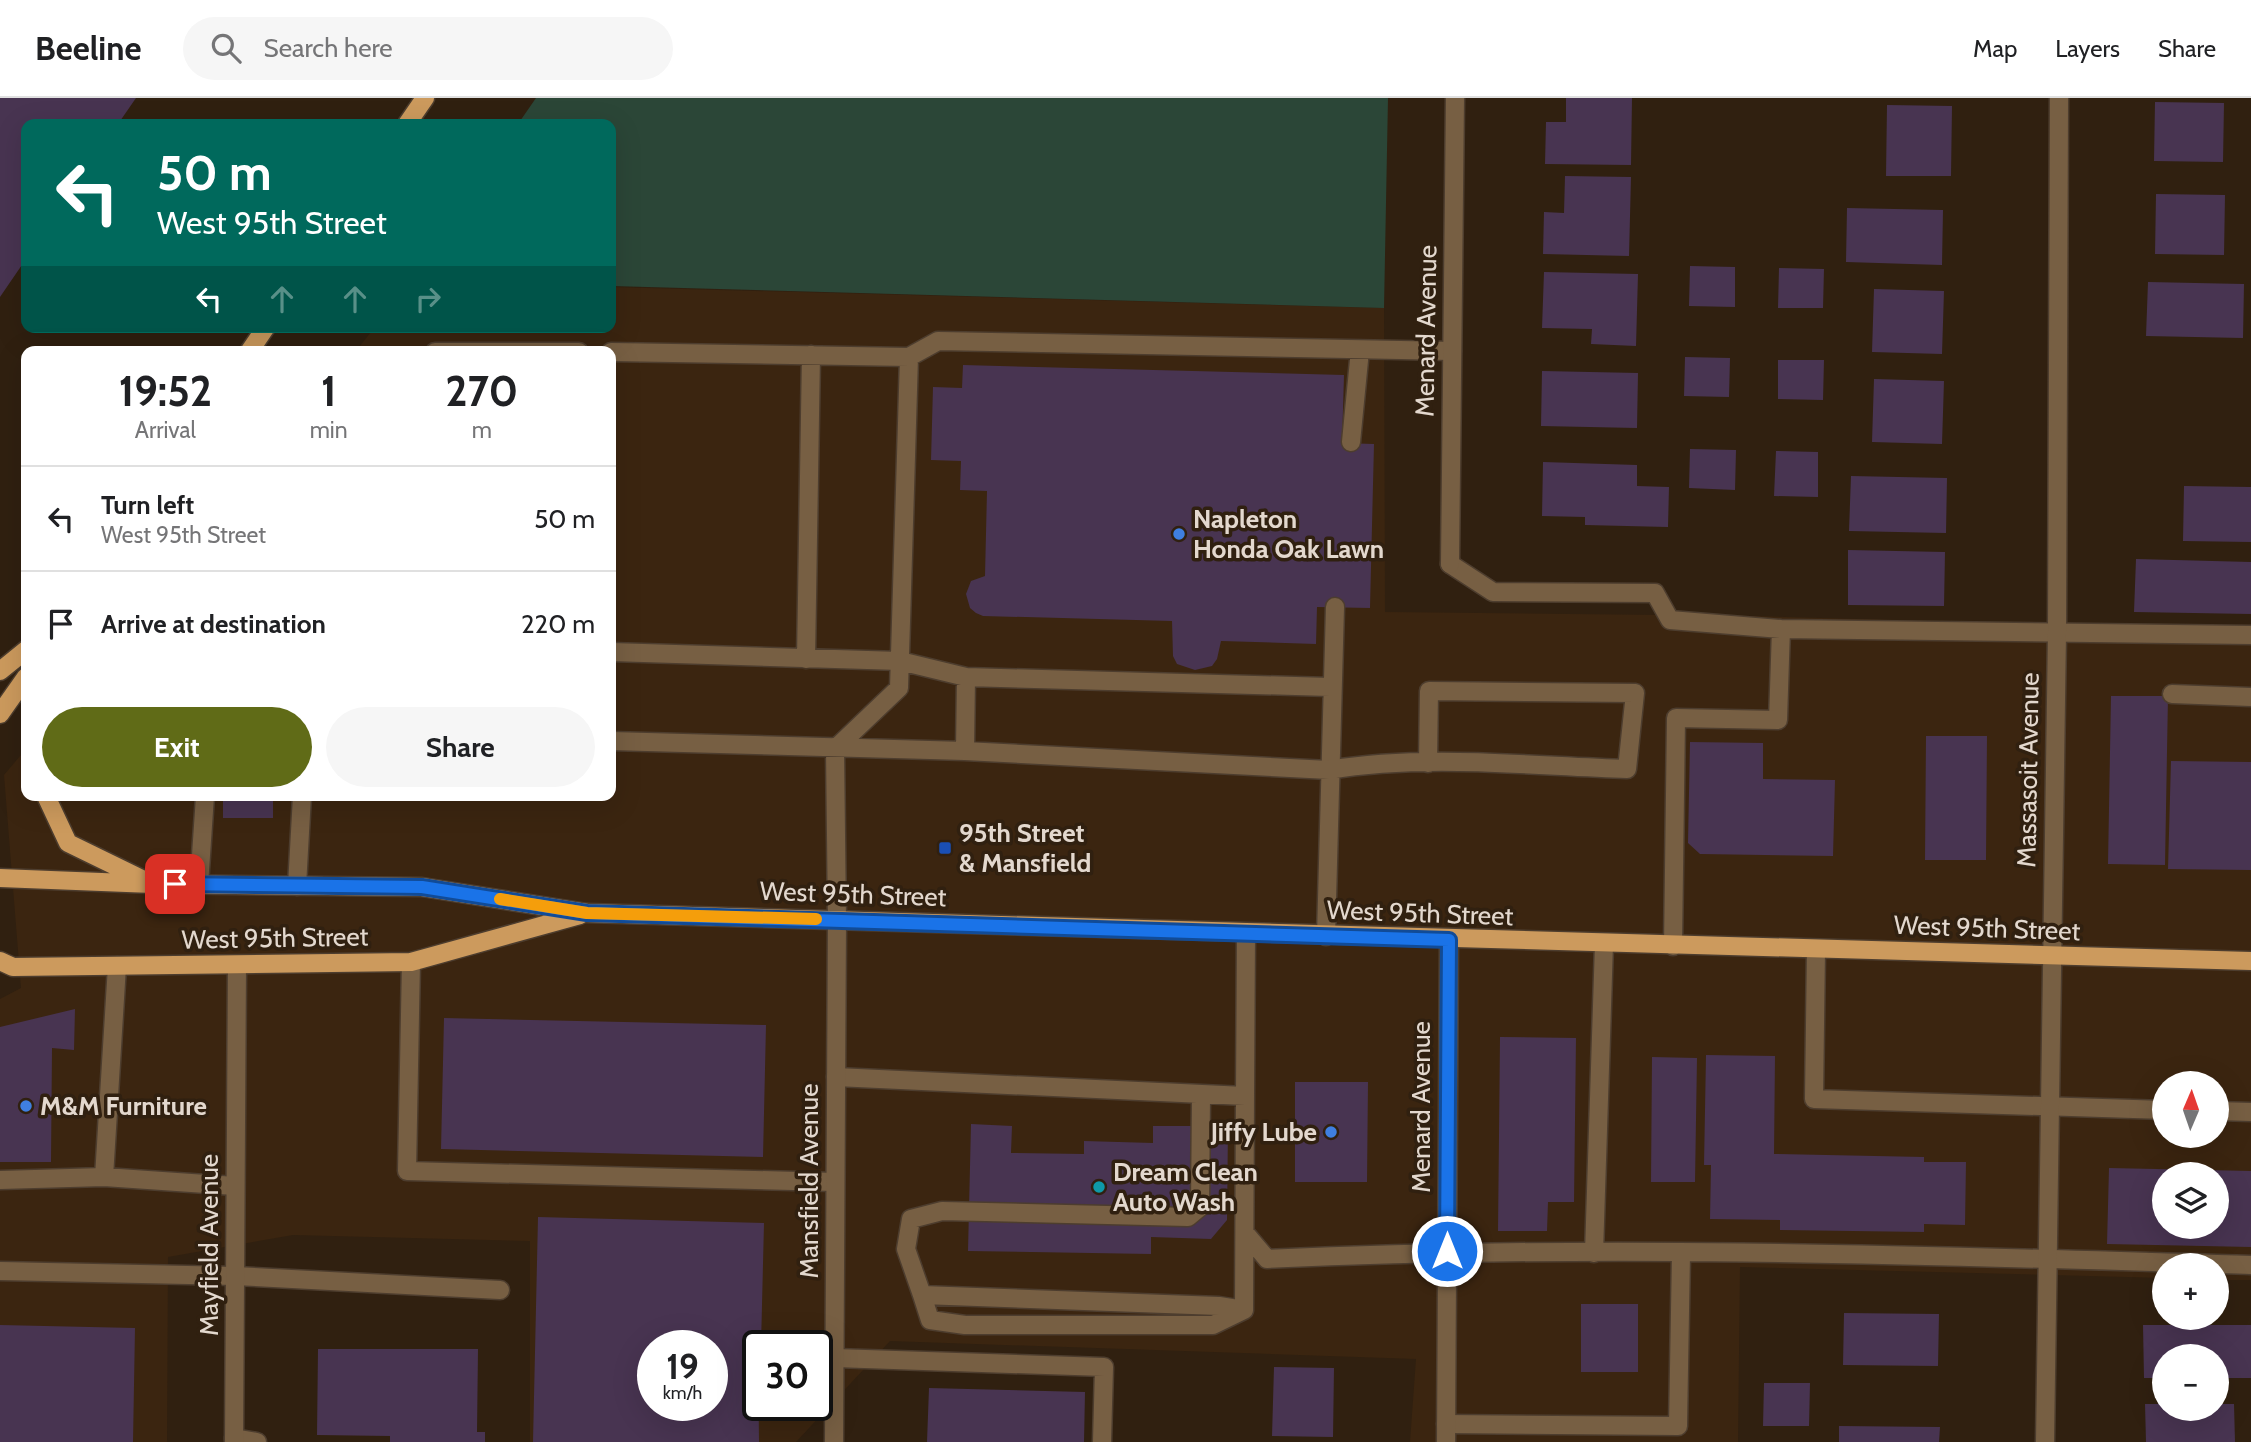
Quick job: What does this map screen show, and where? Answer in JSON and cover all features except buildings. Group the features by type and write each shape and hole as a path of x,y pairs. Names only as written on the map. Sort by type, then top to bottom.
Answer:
{"main road":[{"path":"410,119 425,98"},
{"path":"0,671 21,654"},
{"path":"0,714 21,684"},
{"path":"48,801 68,843 152,884"},
{"name":"West 95th Street","path":"0,878 152,884 422,887 587,913 1449,940 2251,961"},
{"name":"West 95th Street","path":"4,966 411,962 587,913"}],"street":[{"name":"Menard Avenue","path":"1455,98 1450,564 1493,592 1655,593 1670,620 1781,629"},
{"name":"Massasoit Avenue","path":"2045,1442 2050,956 2057,632 2059,98"},
{"path":"616,352 909,357 938,341 1452,351"},
{"path":"1351,442 1360,350"},
{"path":"806,659 811,355"},
{"path":"835,749 899,688 909,357"},
{"path":"1326,936 1330,687 1335,607"},
{"path":"1673,946 1676,718 1778,720 1781,629 2251,635"},
{"path":"616,652 900,661 966,677 1330,687"},
{"path":"965,751 966,677"},
{"path":"616,741 965,751 1329,770 1381,762 1627,769 1635,694 1429,691 1428,763"},
{"path":"2172,694 2251,696"},
{"name":"Mansfield Avenue","path":"834,1442 837,920 835,749"},
{"path":"199,885 205,801"},
{"path":"297,886 302,801"},
{"path":"1244,1310 1246,933"},
{"name":"Menard Avenue","path":"1446,1433 1449,940"},
{"path":"1594,1253 1604,944"},
{"path":"1816,950 1814,1099 2152,1110"},
{"path":"411,962 407,1171 835,1182"},
{"name":"Mayfield Avenue","path":"234,1440 237,965"},
{"path":"104,1177 117,966"},
{"path":"836,1077 1245,1097"},
{"path":"1201,1096 1200,1208 1188,1217 942,1211 911,1219 906,1249 930,1320 965,1325 1213,1325 1244,1310"},
{"path":"2230,1111 2251,1112"},
{"path":"0,1180 104,1177 236,1186"},
{"path":"1245,1233 1268,1259 1447,1251 2048,1259 2251,1265"},
{"path":"1446,1433 1678,1426 1681,1254"},
{"path":"0,1272 235,1276 500,1290"},
{"path":"922,1294 1219,1306 1244,1310"},
{"path":"835,1358 1104,1367 1102,1442"},
{"path":"234,1440 257,1442"}],"shaded area":[{"path":"616,287 1384,308 1385,612 1754,616 2251,630 2251,1280 2229,1280 2229,1253 2152,1253 2152,1278 1740,1267 1738,1442 1410,1442 1416,1359 890,1341 833,1402 833,1330 742,1330 742,1421 816,1421 796,1442 530,1442 530,1241 293,1235 168,1257 167,1442 0,1442 0,999 21,988 4,775 21,755 21,801 616,801 616,346 360,346 370,333 616,333"}],"green space":[{"path":"536,98 1388,98 1384,308 616,286 616,119 521,119"}],"slow traffic":[{"path":"500,899 587,913 816,919"}],"place":[{"name":"Napleton Honda Oak Lawn","path":"1179,534"},
{"name":"95th Street & Mansfield","path":"945,848"},
{"name":"M&M Furniture","path":"26,1106"},
{"name":"Jiffy Lube","path":"1331,1132"},
{"name":"Dream Clean Auto Wash","path":"1099,1187"}],"route":[{"path":"175,884 422,887 587,913 1449,940 1447,1251"}]}
